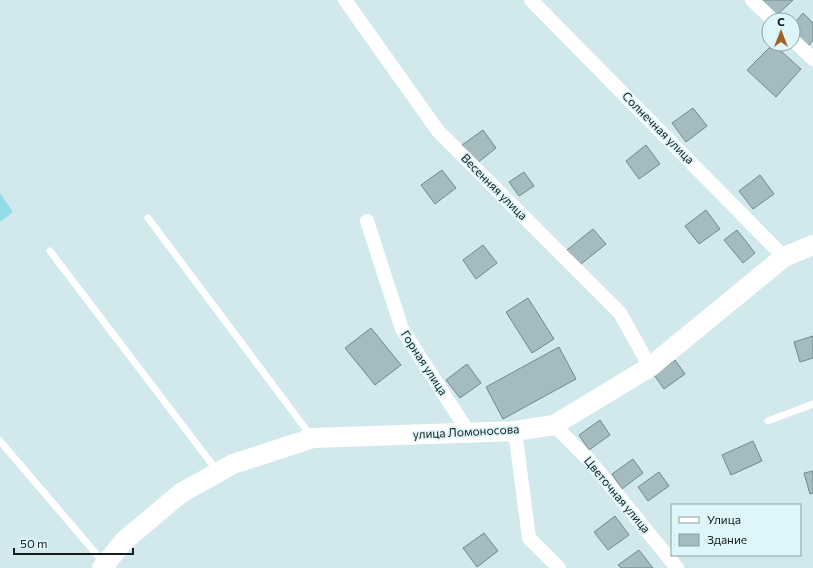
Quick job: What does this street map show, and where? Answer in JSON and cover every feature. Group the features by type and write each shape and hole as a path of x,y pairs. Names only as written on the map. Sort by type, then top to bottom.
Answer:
{"street":[{"name":"Весенняя улица","path":"345,0 438,132 620,313 650,367"},
{"name":"Солнечная улица","path":"531,0 784,256"},
{"path":"752,0 765,12"},
{"path":"801,48 813,59"},
{"name":"Горная улица","path":"367,221 402,329 469,433"},
{"name":"улица Ломоносова","path":"104,566 124,541 181,493 233,464 313,438 515,431 554,424 650,367 784,256 813,245"},
{"name":"Цветочная улица","path":"554,424 591,462 677,568"},
{"path":"515,431 529,538 559,568"}],"lane":[{"path":"148,218 313,438"},
{"path":"50,251 218,472"},
{"path":"768,421 813,404"},
{"path":"0,440 104,566"}],"shaded area":[{"path":"0,193 13,212 0,222"}],"building":[{"path":"759,0 793,0 780,12 773,12"},
{"path":"803,13 813,23 813,40 806,49 801,44 801,15"},
{"path":"765,52 782,52 801,69 776,97 747,70"},
{"path":"693,108 707,126 686,142 672,123"},
{"path":"483,130 496,148 476,164 462,145"},
{"path":"646,145 660,164 639,179 626,161"},
{"path":"442,170 456,188 435,204 421,185"},
{"path":"524,172 534,186 519,196 509,182"},
{"path":"760,175 774,194 753,209 739,191"},
{"path":"706,210 720,229 699,244 685,226"},
{"path":"593,229 606,244 580,265 567,250"},
{"path":"737,230 755,253 743,263 724,240"},
{"path":"483,245 497,263 476,279 463,260"},
{"path":"528,298 554,339 532,353 506,312"},
{"path":"371,328 401,365 375,385 345,348"},
{"path":"813,336 813,358 800,362 794,342"},
{"path":"559,347 576,379 503,419 486,387"},
{"path":"675,360 685,374 664,389 654,375"},
{"path":"467,364 481,383 460,398 446,380"},
{"path":"600,420 610,435 589,450 579,435"},
{"path":"753,441 762,461 731,475 722,455"},
{"path":"633,459 643,473 622,489 612,474"},
{"path":"813,471 813,493 810,494 804,473"},
{"path":"659,472 669,486 648,501 638,487"},
{"path":"615,516 629,535 608,550 594,532"},
{"path":"484,533 498,551 477,567 463,548"},
{"path":"639,550 653,568 621,568 618,565"}]}
